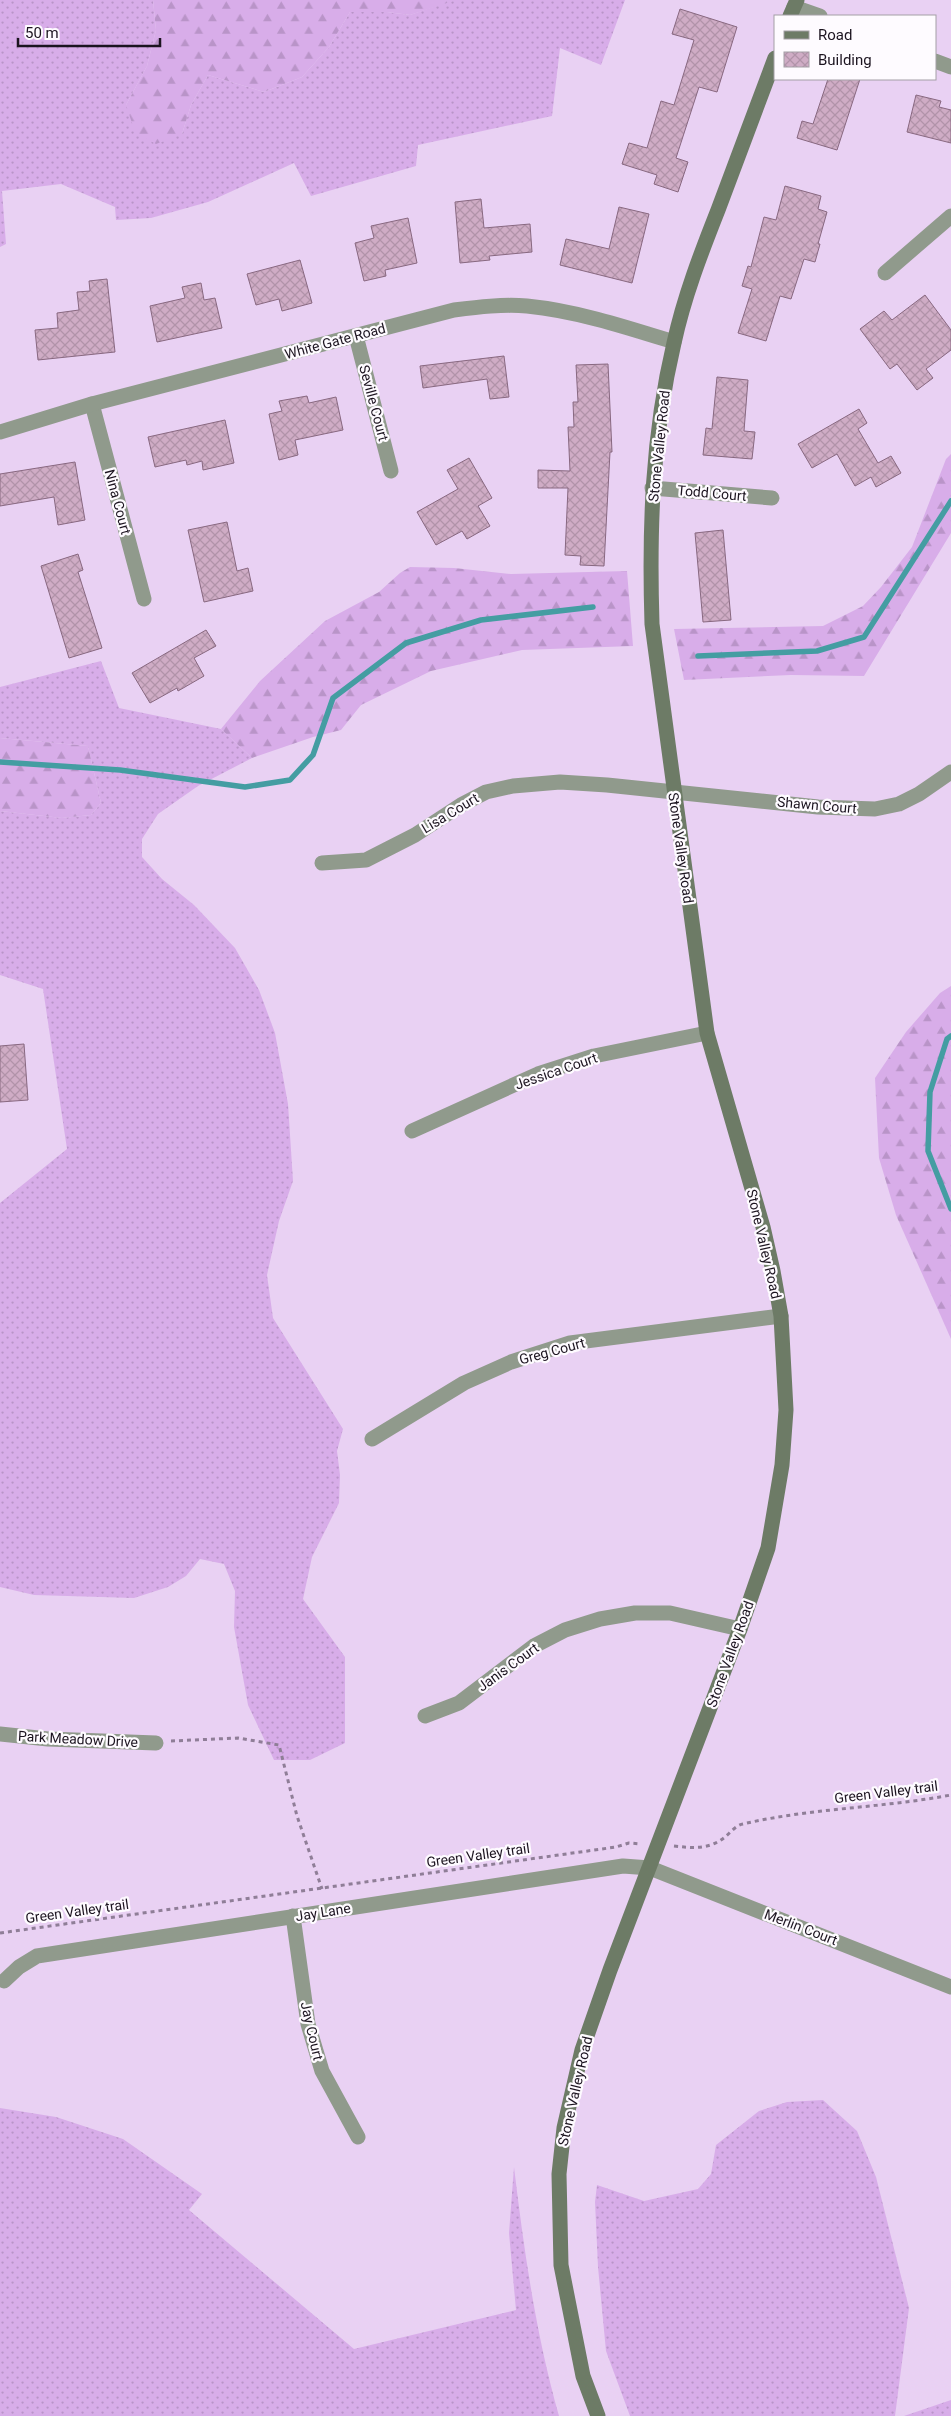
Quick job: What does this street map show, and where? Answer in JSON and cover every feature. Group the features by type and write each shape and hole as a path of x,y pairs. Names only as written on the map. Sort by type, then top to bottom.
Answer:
{"street":[{"path":"794,8 817,15"},
{"name":"Stone Valley Road","path":"598,2416 583,2376 562,2274 559,2174 564,2128 582,2050 610,1970 740,1628 768,1548 782,1465 786,1410 781,1316 763,1227 707,1033 673,792 652,624 650,555 652,488 660,413 674,342 695,269 774,61"},
{"path":"936,61 951,66"},
{"path":"884,273 951,216"},
{"name":"White Gate Road","path":"0,432 92,404 454,310 484,306 526,306 570,313 674,342"},
{"name":"Seville Court","path":"356,336 392,471"},
{"name":"Nina Court","path":"92,404 144,599"},
{"name":"Todd Court","path":"652,488 772,498"},
{"name":"Shawn Court","path":"673,792 848,809 875,809 899,804 919,794 951,772"},
{"name":"Lisa Court","path":"322,863 366,860 415,835 461,805 486,792 513,786 560,782 607,784 673,792"},
{"name":"Jessica Court","path":"412,1131 538,1074 594,1056 707,1033"},
{"name":"Greg Court","path":"372,1440 464,1383 511,1362 570,1343 781,1316"},
{"name":"Janis Court","path":"424,1716 459,1703 534,1646 565,1630 600,1619 634,1613 670,1613 740,1628"},
{"name":"Park Meadow Drive","path":"0,1734 48,1739 156,1743"},
{"name":"Jay Lane","path":"4,1980 19,1966 37,1956 623,1866 650,1868"},
{"name":"Merlin Court","path":"650,1868 951,1987"},
{"name":"Jay Court","path":"292,1916 308,2024 322,2071 358,2137"}],"path":[{"path":"156,1743 183,1738 238,1738 279,1744 297,1816 322,1889"},
{"name":"Green Valley trail","path":"0,1933 616,1847 629,1843 699,1848 717,1844 740,1824 856,1806 912,1802 951,1795"}],"green space":[{"path":"0,0 153,0 156,30 147,66 126,105 182,134 191,105 208,75 264,92 302,77 329,47 350,12 387,12 410,15 453,0 625,0 601,65 560,48 552,116 418,145 416,166 311,196 294,163 208,202 151,218 116,220 115,207 61,184 2,191 6,244 0,247"},
{"path":"153,0 453,1 410,15 387,12 350,12 329,47 302,77 264,92 208,75 191,105 182,134 156,144 135,132 126,105 147,66 156,30"},
{"path":"951,454 951,533 864,676 791,675 684,680 674,629 823,626 863,606 881,587 912,547 946,459"},
{"path":"410,567 454,568 511,574 627,571 633,646 522,650 431,671 361,705 341,730 313,737 252,758 221,729 260,681 325,621 379,592 400,573"},
{"path":"101,661 119,708 221,729 252,758 198,786 158,814 142,839 142,857 162,879 194,905 235,948 259,990 275,1033 288,1104 293,1181 279,1221 267,1275 273,1318 343,1429 337,1451 340,1475 339,1503 312,1557 303,1599 345,1657 345,1743 310,1760 274,1760 248,1705 234,1627 235,1591 224,1564 200,1559 186,1576 168,1587 134,1598 34,1595 0,1587 0,1203 67,1149 43,989 0,975 0,811 62,818 91,815 101,803 88,746 0,738 0,687"},
{"path":"0,738 88,746 101,803 91,815 62,818 0,811"},
{"path":"951,986 951,1339 896,1215 879,1158 875,1078 906,1032 940,993"},
{"path":"823,2100 857,2131 876,2177 909,2308 895,2416 630,2416 606,2351 598,2267 595,2202 597,2185 644,2201 698,2189 711,2174 716,2145 759,2111 787,2102"},
{"path":"0,2108 56,2117 123,2139 202,2194 189,2210 354,2349 516,2310 509,2233 514,2167 532,2293 544,2355 559,2416 0,2416"},
{"path":"951,2400 951,2416 904,2416"}],"building":[{"path":"680,9 737,27 717,92 699,87 676,158 688,162 678,192 654,184 657,175 622,164 629,143 647,148 661,101 674,105 694,40 672,34"},
{"path":"828,80 860,80 837,150 797,138 802,121 813,124"},
{"path":"916,95 941,101 939,107 951,110 951,143 907,132"},
{"path":"785,186 821,196 818,209 827,212 815,262 804,259 791,299 780,296 766,341 738,333 752,289 742,286 748,266 751,267 764,217 776,220"},
{"path":"481,199 484,228 530,224 532,252 489,256 490,260 460,263 455,202"},
{"path":"619,207 649,214 632,283 560,265 566,239 609,249"},
{"path":"408,218 417,263 385,270 386,276 364,281 355,243 374,238 371,226"},
{"path":"300,260 312,303 282,311 279,299 256,305 247,274"},
{"path":"107,279 115,352 38,360 35,330 58,328 57,313 79,310 77,292 90,291 89,281"},
{"path":"201,283 204,300 215,298 222,328 157,342 150,306 185,298 182,287"},
{"path":"925,295 951,330 951,350 926,369 933,378 917,390 897,364 890,369 860,329 884,311 892,320"},
{"path":"504,356 509,397 490,399 487,379 423,388 420,366"},
{"path":"608,364 612,452 610,452 604,566 580,565 581,556 565,555 568,488 538,488 538,470 570,471 568,427 574,427 573,402 578,402 576,365"},
{"path":"717,377 748,380 744,431 755,432 752,459 703,455 706,428 712,429"},
{"path":"307,396 309,403 336,397 343,430 295,440 298,455 279,460 269,414 282,411 279,401"},
{"path":"859,409 867,423 858,429 878,463 891,456 901,473 876,487 871,477 855,486 837,454 812,468 798,444"},
{"path":"225,420 234,463 203,470 202,461 187,465 186,460 155,467 148,437"},
{"path":"469,458 492,498 478,506 490,526 467,539 462,531 436,545 417,512 458,489 447,470"},
{"path":"75,462 85,520 58,525 54,497 0,506 0,474"},
{"path":"227,522 237,571 248,568 253,591 204,602 188,530"},
{"path":"723,530 731,620 703,622 695,533"},
{"path":"78,554 83,570 78,572 102,648 69,658 41,566"},
{"path":"206,630 216,646 194,658 204,676 178,691 177,688 150,703 132,673"},
{"path":"24,1044 28,1100 0,1102 0,1046"}],"waterway":[{"path":"698,656 817,651 864,637 951,501"},
{"path":"0,762 120,770 245,787 290,780 313,755 333,698 406,643 481,620 593,607"},
{"path":"951,1036 947,1039 930,1092 928,1151 951,1209"}]}
